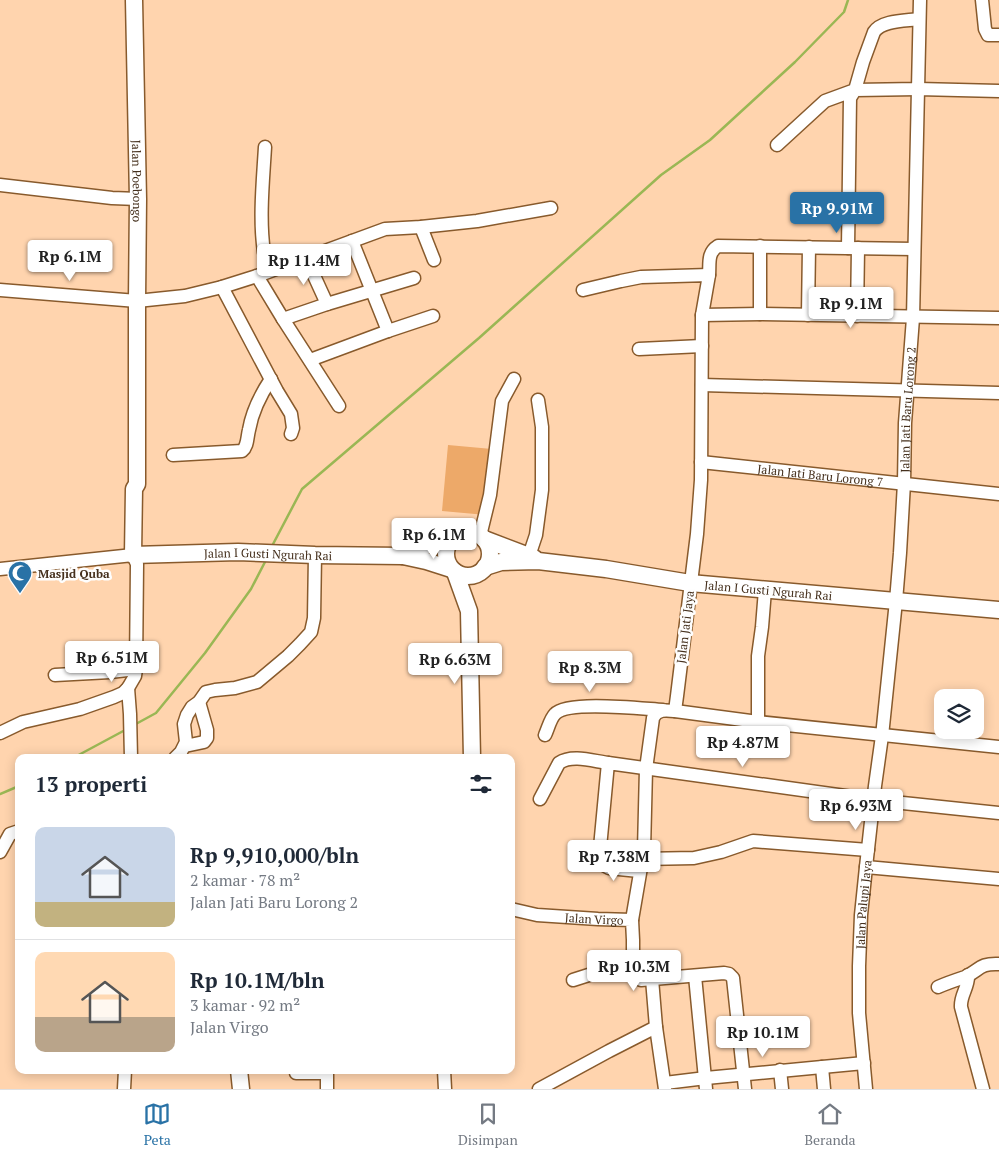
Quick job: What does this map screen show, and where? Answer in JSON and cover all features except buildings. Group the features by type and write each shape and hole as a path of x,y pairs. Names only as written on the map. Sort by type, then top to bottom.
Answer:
{"main road":[{"name":"Jalan Poebongo","path":"134,0 138,199 137,484 134,490 137,558"},
{"path":"469,611 453,570 447,563 446,556 446,549 453,537 466,532 472,532 482,538 490,550 490,556 475,588 469,611 472,754"},
{"name":"Jalan I Gusti Ngurah Rai","path":"403,556 453,537"},
{"name":"Jalan I Gusti Ngurah Rai","path":"482,538 534,558 690,583 999,610"},
{"name":"Jalan I Gusti Ngurah Rai","path":"137,558 238,552 403,556 453,570"},
{"name":"Jalan I Gusti Ngurah Rai","path":"484,569 501,562 534,558"},
{"path":"453,570 466,576 478,574 484,569"},
{"path":"239,1074 241,1089"}],"street":[{"name":"Jalan Jati Baru Lorong 2","path":"896,601 904,483 905,423 913,318 920,0"},
{"path":"982,0 986,32 991,35 999,35"},
{"path":"857,316 853,248 850,98 855,90 877,28 882,24 919,19"},
{"path":"777,144 825,101 855,90 999,91"},
{"path":"265,147 262,229 263,274 283,319 339,406"},
{"path":"0,185 112,198 138,199"},
{"path":"0,290 137,302 186,296 263,274 385,229 421,228 477,221 552,208"},
{"path":"421,228 434,260"},
{"path":"352,241 388,331"},
{"name":"Jalan Jati Jaya","path":"632,920 644,850 646,769 653,718 656,713 669,711 696,534 701,480 702,315 712,250 718,246 914,249"},
{"path":"760,246 760,314"},
{"path":"808,315 809,247"},
{"path":"306,258 327,304"},
{"path":"583,290 641,277 709,275"},
{"path":"283,319 414,278"},
{"path":"222,287 291,414 293,428 291,434"},
{"path":"702,315 760,314 999,318"},
{"path":"310,360 433,316"},
{"path":"639,349 702,346"},
{"path":"172,455 242,452 247,445 253,414 271,379"},
{"path":"482,538 490,495 502,401 514,379"},
{"path":"702,384 999,393"},
{"path":"534,558 542,490 542,427 538,400"},
{"name":"Jalan Jati Baru Lorong 7","path":"701,462 999,494"},
{"path":"179,754 186,742 184,724 187,715 206,692 235,688 257,682 288,656 311,632 314,618 315,555"},
{"path":"0,569 137,558 136,669 135,676 128,688 114,698 80,709 23,722 0,733"},
{"path":"758,722 758,656 765,590"},
{"name":"Jalan Palupi Jaya","path":"866,1089 859,1014 861,915 896,601"},
{"path":"56,675 136,669"},
{"path":"128,688 131,754"},
{"path":"185,746 204,742 207,738 207,730 199,702"},
{"path":"544,735 554,714 560,711 570,708 605,706 669,711 882,736 999,747"},
{"path":"540,799 559,763 564,760 573,759 874,800 999,814"},
{"path":"608,763 599,858 600,863 610,868 694,858 721,852 753,841 868,850"},
{"path":"0,852 10,834 15,832"},
{"path":"866,867 999,879"},
{"name":"Jalan Virgo","path":"515,910 537,914 632,920 633,964"},
{"path":"938,987 968,976 984,965 991,963 999,964"},
{"path":"573,980 620,965 633,964 634,975 641,980 724,973 731,975 733,978 745,1089"},
{"path":"695,976 706,1083"},
{"path":"968,976 968,984 962,995 961,1007 983,1089"},
{"path":"652,979 656,1027 665,1086 706,1083 744,1074 864,1063"},
{"path":"538,1089 656,1027"},
{"path":"822,1067 824,1089"},
{"path":"780,1070 782,1089"},
{"path":"124,1089 125,1074"},
{"path":"327,1074 327,1089"},
{"path":"444,1074 445,1089"}],"shaded area":[{"path":"448,445 492,449 486,515 442,511"}],"waterway":[{"path":"271,548 302,489 479,338 661,175 710,140 795,62 844,12 848,0"},
{"path":"134,725 156,713 205,653 251,589 266,560"},
{"path":"80,754 127,729"},
{"path":"0,794 15,788"}],"place":[{"name":"Masjid Quba","path":"20,594"}]}
